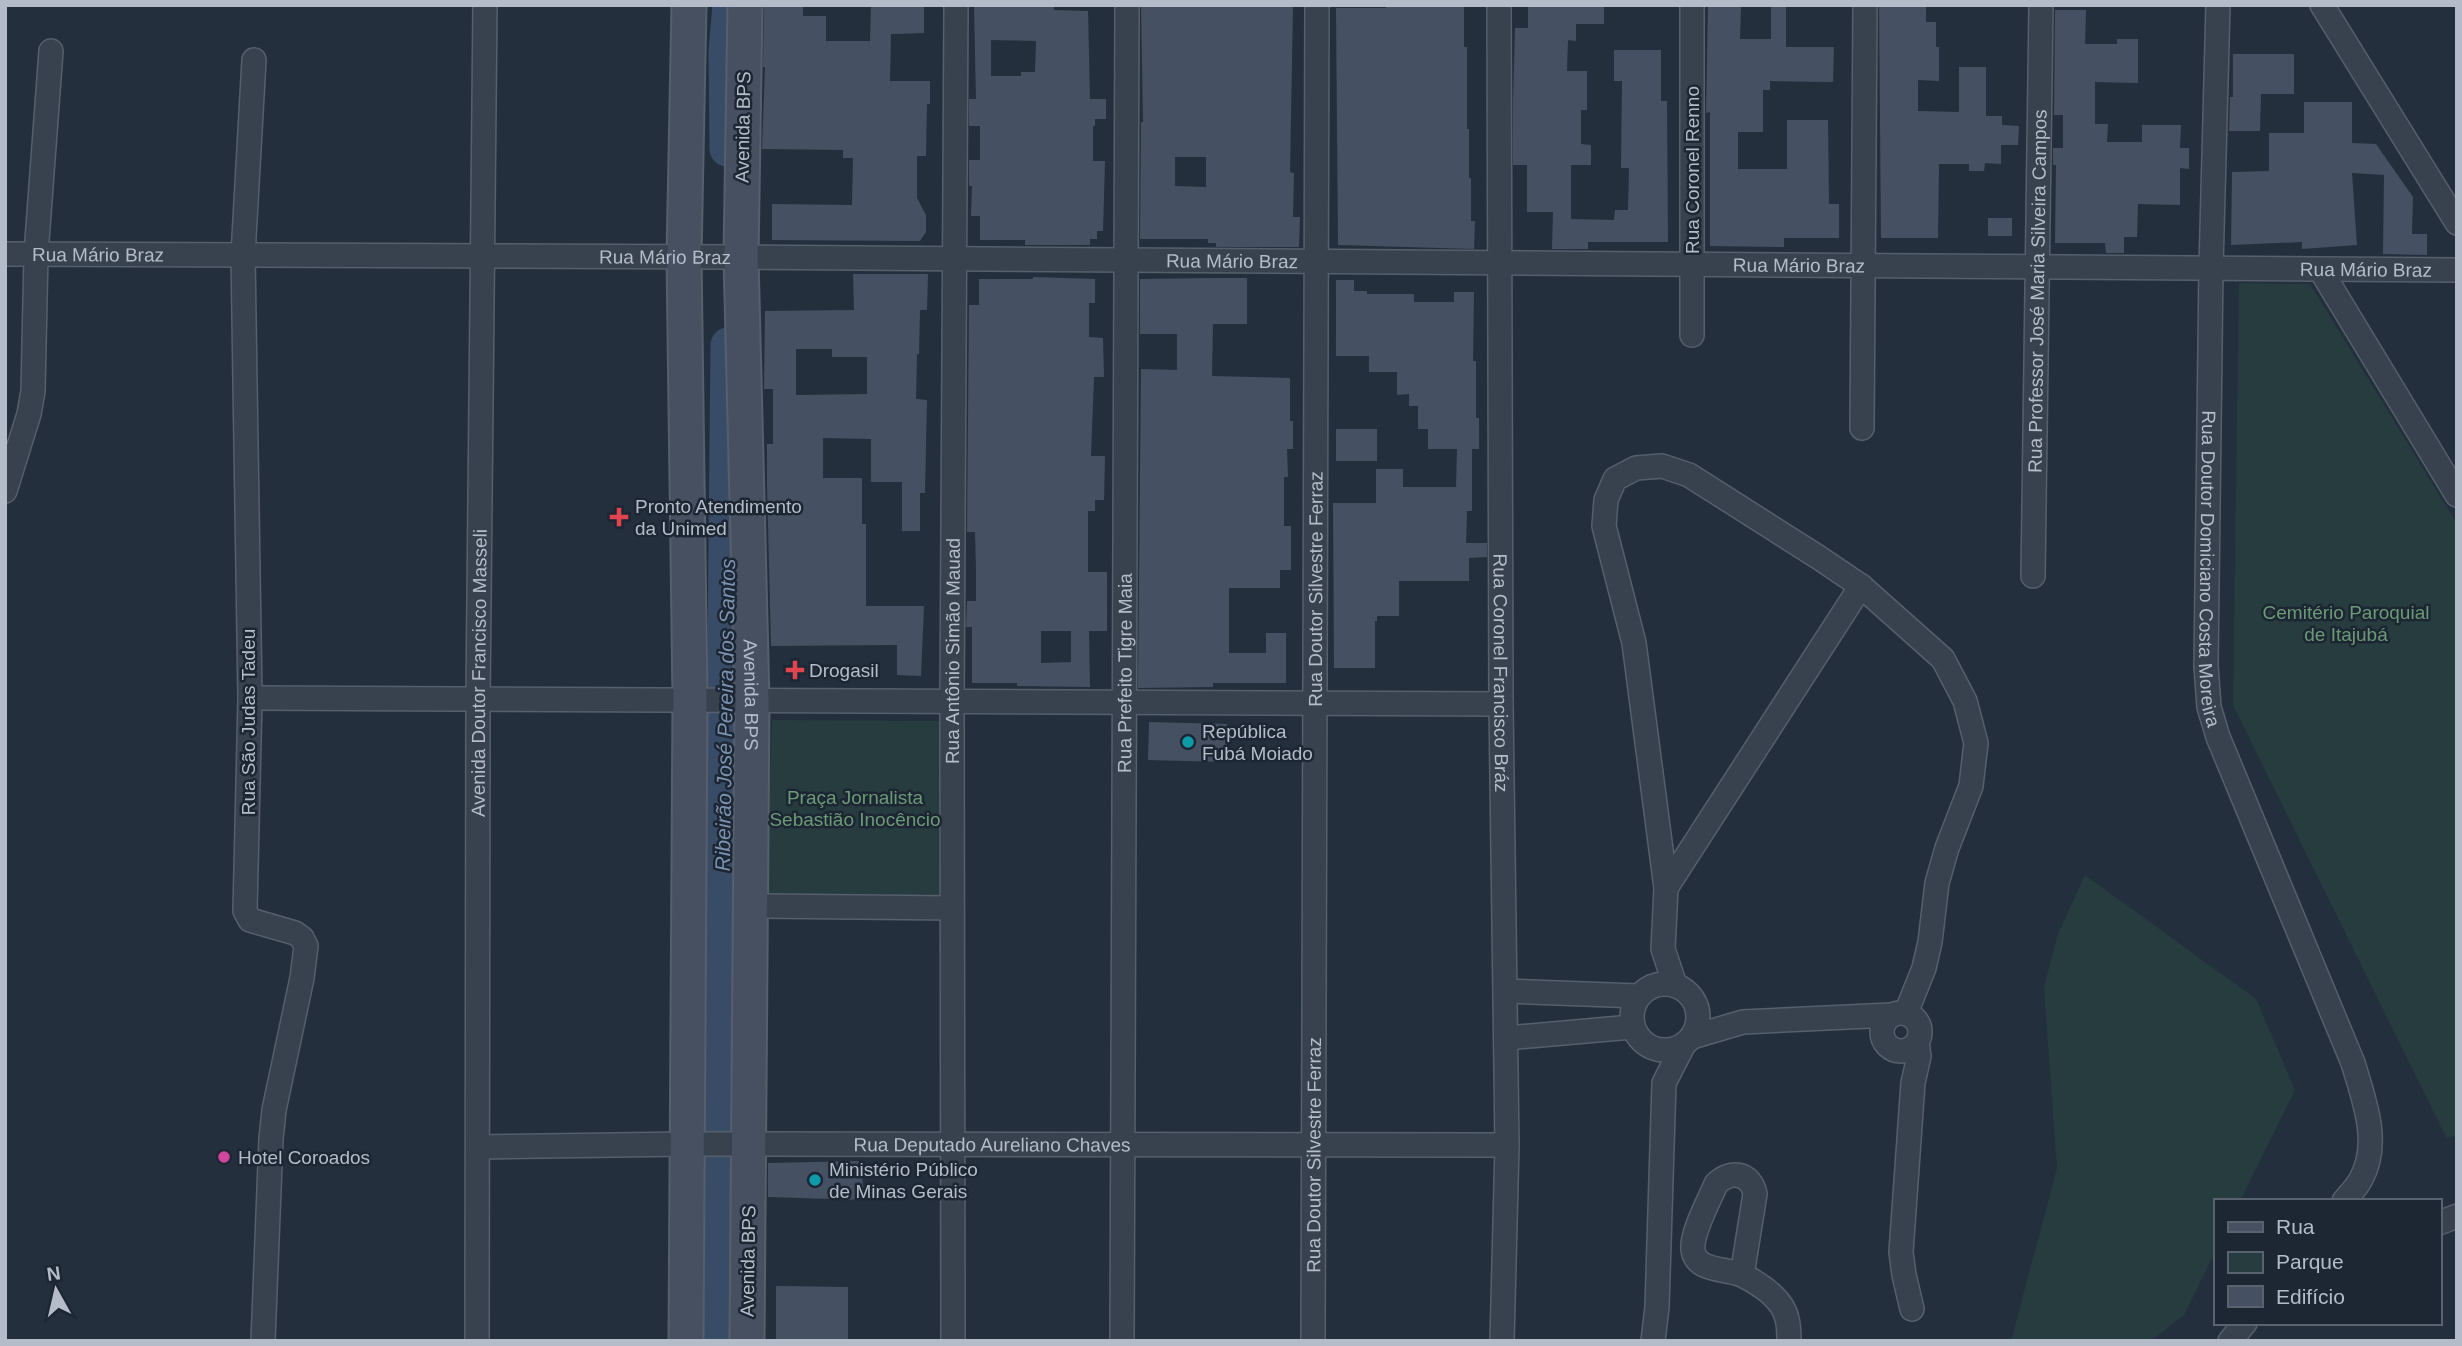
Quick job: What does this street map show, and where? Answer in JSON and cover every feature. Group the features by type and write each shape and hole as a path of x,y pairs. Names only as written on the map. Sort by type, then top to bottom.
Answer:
{"main road":[{"path":"686,1341 693,1144 695,701 689,5"},
{"name":"Avenida BPS","path":"745,5 736,257 750,906 744,1144 747,1341"}],"street":[{"name":"Avenida Doutor Francisco Masseli","path":"477,1341 478,698 485,5"},
{"name":"Rua Antônio Simão Mauad","path":"953,1341 952,702 956,5"},
{"name":"Rua Prefeito Tigre Maia","path":"1122,1341 1127,5"},
{"name":"Rua Doutor Silvestre Ferraz","path":"1313,1341 1317,5"},
{"name":"Rua Coronel Francisco Bráz","path":"1499,5 1501,705 1507,1145 1502,1341"},
{"name":"Rua Coronel Renno","path":"1692,5 1692,335"},
{"path":"1862,428 1865,5"},
{"name":"Rua Professor José Maria Silveira Campos","path":"2033,576 2041,5"},
{"name":"Rua Doutor Domiciano Costa Moreira","path":"2218,5 2211,268 2206,666 2209,707 2218,737 2353,1063 2366,1107 2371,1138 2369,1160 2361,1180 2346,1199"},
{"path":"2322,5 2457,223"},
{"path":"5,491 29,414 33,391 36,254 51,51"},
{"name":"Rua São Judas Tadeu","path":"254,60 243,255 250,698 245,911 250,920 295,933 302,938 306,946 273,1119 263,1341"},
{"name":"Rua Mário Braz","path":"5,254 2457,270"},
{"path":"2320,269 2457,495"},
{"path":"1675,985 1663,949 1667,888 1634,643 1624,594 1604,526 1605,500 1615,479 1636,468 1662,466 1689,475 1861,586 1942,660 1965,701 1976,743 1971,786 1947,848 1937,883 1927,955 1898,1014 1882,1027 1899,1045"},
{"path":"1667,888 1861,586"},
{"path":"250,698 1501,705"},
{"path":"750,906 952,908"},
{"path":"1663,949 1651,961 1631,1016 1654,1068 1664,1083"},
{"path":"1504,991 1641,993 1653,985 1664,983 1685,990 1697,1007 1698,1017 1664,1083 1657,1307 1653,1341"},
{"path":"1697,1007 1743,1022"},
{"path":"1506,1038 1639,1036 1658,1050 1672,1049 1688,1040 1743,1022 1898,1014 1917,1021 1920,1029 1899,1045"},
{"path":"1856,1018 1919,1056 1913,1083 1901,1252 1903,1275 1912,1309"},
{"name":"Rua Deputado Aureliano Chaves","path":"478,1147 693,1144 1507,1145"},
{"path":"1742,1275 1774,1296 1787,1317 1789,1341"},
{"path":"2230,1341 2243,1325"}],"green space":[{"name":"Cemitério Paroquial de Itajubá","path":"2239,283 2310,284 2457,524 2457,1134 2447,1139 2233,705"},
{"name":"Praça Jornalista Sebastião Inocêncio","path":"772,720 943,721 939,895 767,895"},
{"path":"2085,875 2256,999 2295,1090 2241,1199 2214,1199 2214,1254 2184,1315 2151,1341 2011,1341 2057,1168 2044,987 2058,934"}],"building":[{"path":"764,5 803,5 803,16 826,16 826,41 870,41 871,5 924,5 924,33 891,34 890,81 930,81 926,156 917,156 917,198 926,215 926,232 920,241 772,240 772,204 852,205 853,158 843,158 843,150 762,149"},
{"path":"974,5 1054,5 1054,10 1088,11 1090,99 1106,99 1106,119 1095,119 1093,126 1093,161 1105,161 1103,231 1097,231 1097,239 1090,239 1090,245 1025,245 1025,240 980,240 980,216 971,216 972,186 969,186 969,160 980,160 980,126 969,126 969,99 976,99","holes":["991,40 1036,41 1035,72 1021,72 1021,76 991,76"]},
{"path":"1141,5 1293,6 1290,172 1294,173 1293,217 1300,217 1299,247 1216,247 1216,243 1208,243 1208,239 1140,239 1143,122","holes":["1175,157 1206,157 1206,187 1175,186"]},
{"path":"1386,5 1464,5 1471,221 1475,221 1474,249 1338,245 1336,8 1386,8"},
{"path":"1528,5 1604,5 1604,24 1576,24 1576,41 1568,40 1567,71 1587,71 1587,110 1581,110 1581,144 1591,145 1591,165 1571,165 1571,219 1614,220 1615,210 1628,210 1629,168 1621,168 1622,81 1614,81 1614,50 1661,50 1661,101 1667,101 1668,242 1588,242 1588,249 1552,249 1553,212 1527,212 1527,165 1513,165 1513,103 1515,28 1528,28"},
{"path":"1771,5 1786,5 1786,47 1834,47 1833,82 1770,81 1770,90 1763,90 1763,132 1738,132 1738,169 1787,169 1787,120 1828,120 1829,204 1839,204 1839,238 1784,238 1784,247 1710,246 1710,112 1706,113 1708,7 1741,7 1740,39 1771,39"},
{"path":"1879,5 1926,7 1926,22 1936,22 1939,81 1918,80 1918,111 1959,112 1959,67 1986,67 1986,116 2002,116 2002,125 2019,126 2018,145 2001,145 2001,164 1985,163 1984,171 1969,171 1969,164 1939,164 1938,238 1881,238"},
{"path":"2055,10 2086,10 2085,44 2117,44 2117,39 2138,39 2138,83 2095,82 2095,124 2108,124 2107,142 2142,142 2142,125 2181,125 2180,148 2189,148 2189,169 2180,168 2180,205 2138,204 2137,237 2124,237 2124,253 2106,253 2105,243 2055,243 2056,165 2053,165 2053,148 2063,148 2063,115 2054,115"},
{"path":"2233,54 2294,54 2294,94 2261,94 2260,131 2229,131 2230,97 2233,97"},
{"path":"2304,102 2352,102 2352,143 2376,144 2413,197 2412,234 2427,234 2427,255 2383,254 2384,175 2352,173 2357,245 2302,249 2302,242 2231,245 2232,172 2269,171 2269,133 2304,133"},
{"path":"1988,218 2012,218 2012,236 1988,236"},
{"path":"853,274 928,274 927,310 920,310 917,354 916,399 927,400 925,493 920,493 920,531 902,531 902,482 871,482 871,439 823,438 823,478 862,478 862,524 866,524 866,606 924,606 921,676 897,675 897,645 771,646 767,444 773,444 773,389 764,389 765,311 854,310","holes":["796,349 832,349 832,357 867,357 867,394 796,395"]},
{"path":"1247,278 1247,324 1213,324 1212,376 1290,378 1293,449 1287,449 1284,526 1291,526 1291,570 1280,570 1280,588 1229,588 1229,653 1266,653 1266,633 1286,633 1286,683 1213,683 1213,687 1138,688 1141,369 1177,370 1177,334 1140,334 1140,279"},
{"path":"979,279 1095,279 1095,303 1089,303 1089,337 1103,338 1104,377 1094,377 1091,456 1105,456 1104,500 1095,500 1095,511 1088,511 1088,572 1107,572 1107,631 1089,631 1090,687 972,683 972,627 966,627 967,601 976,601 975,532 967,532 969,305 979,305","holes":["1041,631 1071,631 1071,662 1041,663"]},
{"path":"1336,280 1354,280 1354,291 1367,291 1367,294 1414,294 1414,302 1454,302 1454,292 1474,292 1473,361 1476,361 1479,449 1472,449 1472,511 1467,511 1466,543 1487,543 1487,557 1469,558 1469,581 1399,581 1399,616 1377,616 1375,621 1375,668 1334,668 1333,503 1376,503 1376,469 1403,469 1403,487 1456,487 1457,449 1428,449 1428,429 1418,429 1418,406 1409,406 1409,394 1397,395 1397,372 1369,372 1369,356 1336,356"},
{"path":"1336,429 1377,429 1377,461 1336,461"},
{"name":"República Fubá Moiado","path":"1149,722 1227,724 1226,762 1148,760"},
{"name":"Ministério Público de Minas Gerais","path":"860,1161 865,1200 768,1197 768,1163"},
{"path":"776,1286 848,1287 848,1341 776,1341"}],"waterway":[{"name":"Ribeirão José Pereira dos Santos","path":"727,149 726,52 730,5"},
{"name":"Ribeirão José Pereira dos Santos","path":"718,1341 728,345"}],"place":[{"name":"Pronto Atendimento da Unimed","path":"619,517"},
{"name":"Drogasil","path":"795,670"},
{"name":"República Fubá Moiado","path":"1188,742"},
{"name":"Hotel Coroados","path":"224,1157"},
{"name":"Ministério Público de Minas Gerais","path":"815,1180"}]}
